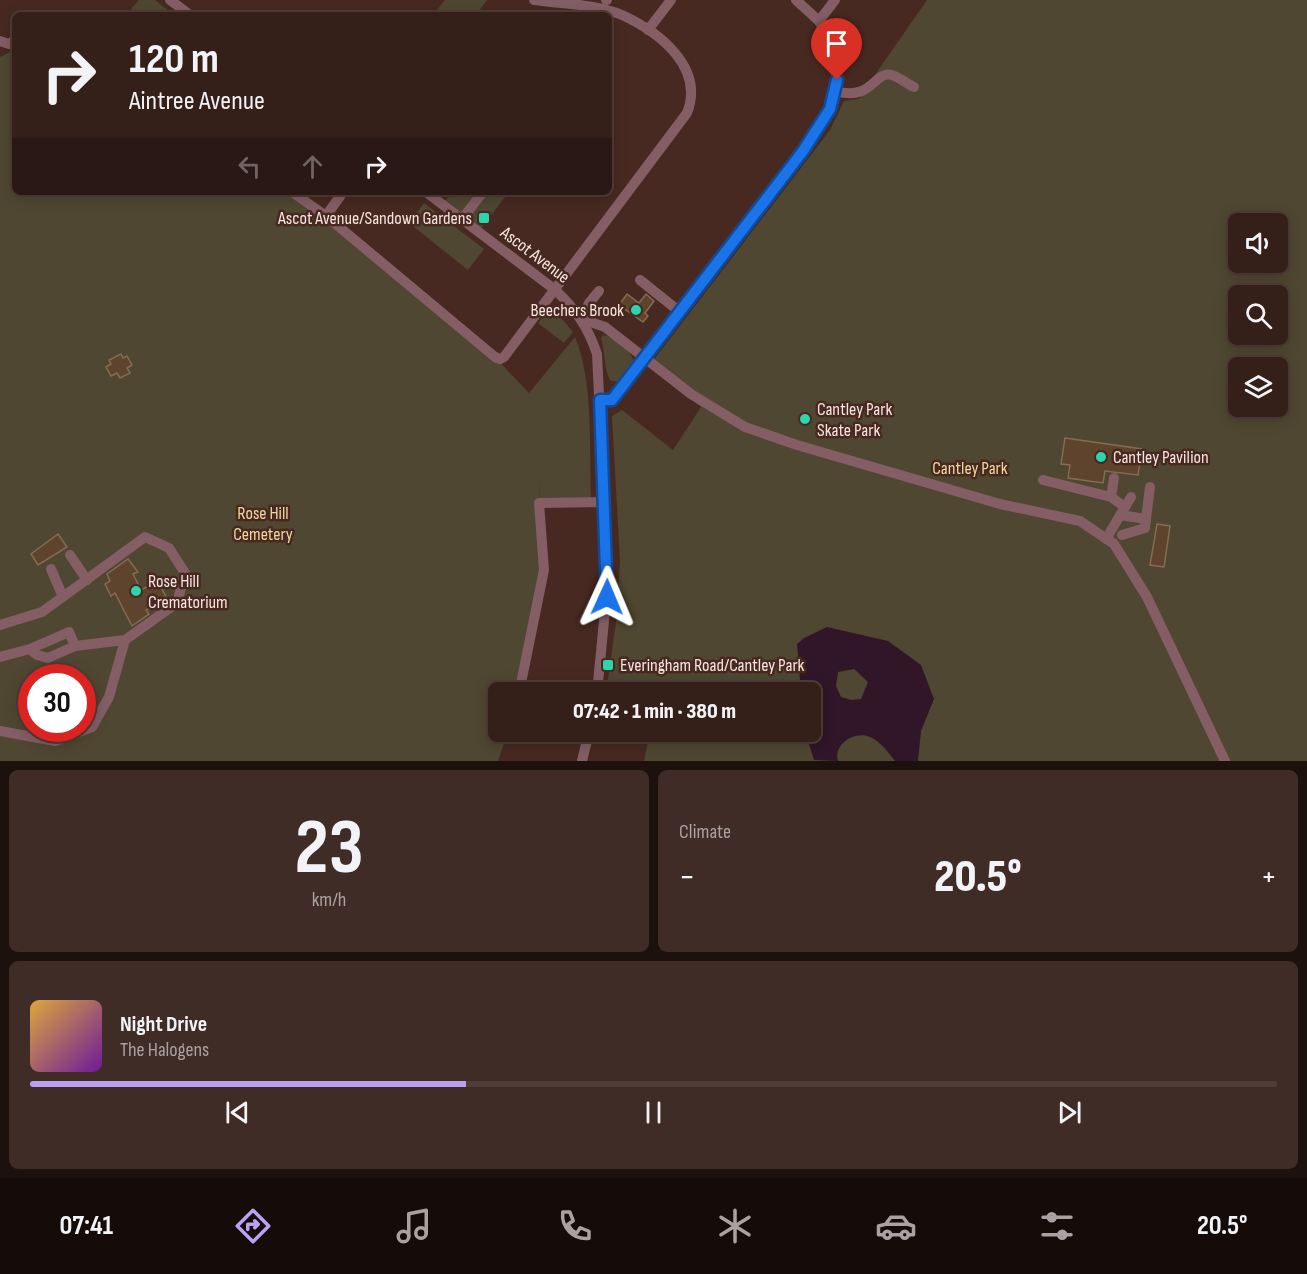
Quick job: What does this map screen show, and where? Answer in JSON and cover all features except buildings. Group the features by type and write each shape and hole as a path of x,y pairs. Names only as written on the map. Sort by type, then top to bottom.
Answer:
{"street":[{"path":"171,0 186,12"},
{"path":"296,195 326,216 501,359 652,161 690,104 692,94 686,66 681,58 648,30 621,15 606,3 575,10 534,0"},
{"path":"648,30 671,0"},
{"path":"600,400 612,400 646,357 803,151 830,109 835,91 837,62 834,49 819,21 796,0"},
{"path":"819,21 836,0"},
{"path":"835,91 847,95 862,94 882,76 891,75 914,87"},
{"path":"326,216 341,195"},
{"name":"Ascot Avenue","path":"430,195 554,289 582,319 597,354 608,580 598,682"},
{"path":"462,219 481,195"},
{"path":"640,280 680,312"},
{"path":"599,291 589,303 582,319 605,327 691,394 745,427 797,445 1000,504 1080,521 1114,544 1147,597 1225,761"},
{"path":"1112,497 1114,478"},
{"path":"1044,480 1112,497 1146,519"},
{"path":"1122,535 1145,528 1150,488"},
{"path":"521,682 544,570 539,503 605,502"},
{"path":"1106,539 1126,506"},
{"path":"0,630 42,612 145,537 169,548 185,573 177,603 125,640 75,646 48,658 37,655 30,649"},
{"path":"70,555 87,580"},
{"path":"51,569 63,597"},
{"path":"0,625 42,612"},
{"path":"0,657 30,649 69,632 75,646"},
{"path":"0,731 55,741 92,727 109,697 125,640"},
{"path":"582,761 587,742"}],"green space":[{"path":"139,0 155,0 170,12 135,12 131,9"},
{"path":"445,0 487,0 478,12 435,12"},
{"name":"Cantley Park","path":"927,0 1307,0 1307,761 644,761 648,742 821,742 821,682 608,682 617,615 620,561 612,416 622,410 673,450 701,407 649,366 830,130 844,101 858,99 878,85 872,79"},
{"name":"Rose Hill Cemetery","path":"12,51 12,195 296,195 495,357 529,393 575,337 581,355 588,395 591,498 540,499 544,570 521,682 488,682 488,742 505,742 498,761 0,761 0,57"},
{"path":"450,195 507,195 478,232 442,204"},
{"path":"424,203 484,249 468,270 409,223"},
{"path":"551,306 573,332 564,343 538,323"},
{"path":"603,335 618,342 627,350 635,364 621,382 611,381 609,377 601,338"}],"shaded area":[{"path":"827,627 888,641 921,665 934,699 921,731 918,761 895,761 878,742 864,735 852,737 842,744 837,755 838,761 814,760 808,742 821,742 821,682 800,682 797,644","holes":["854,669 868,682 861,699 851,700 841,697 836,686 838,672"]}],"place":[{"name":"Ascot Avenue/Sandown Gardens","path":"484,218"},
{"name":"Beechers Brook","path":"636,310"},
{"name":"Cantley Park Skate Park","path":"805,419"},
{"name":"Cantley Pavilion","path":"1101,457"},
{"name":"Rose Hill Crematorium","path":"136,591"},
{"name":"Everingham Road/Cantley Park","path":"608,665"}],"route":[{"path":"607,597 600,400 612,400 803,151 830,109 837,80"}]}
